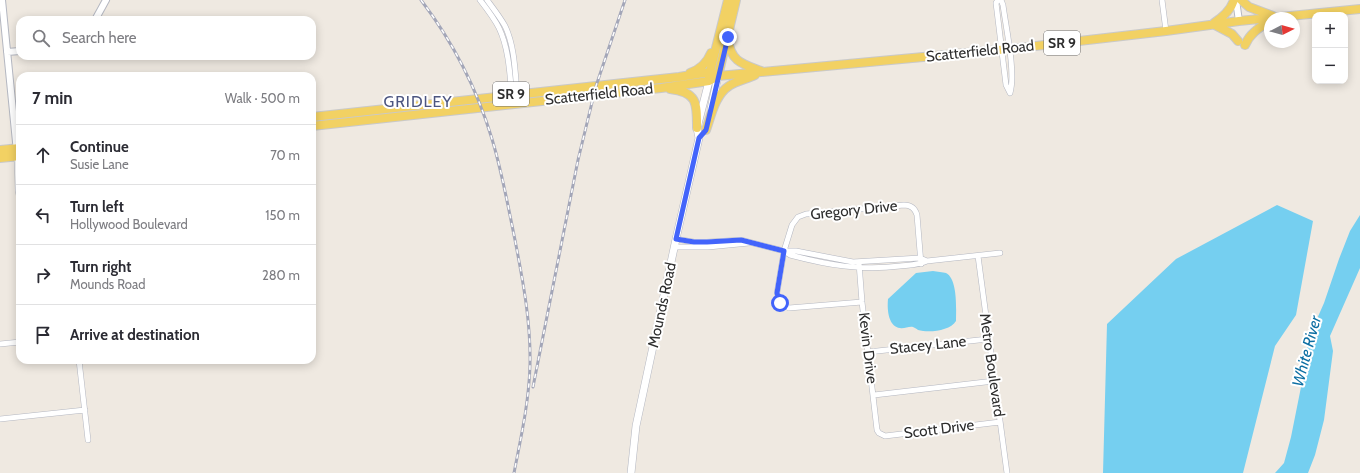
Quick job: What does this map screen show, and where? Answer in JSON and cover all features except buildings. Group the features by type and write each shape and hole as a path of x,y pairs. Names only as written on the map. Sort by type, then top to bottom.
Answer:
{"main road":[{"name":"Mounds Road","path":"631,473 636,426 674,247 714,74 719,36 728,0"},
{"name":"Mounds Road","path":"714,74 728,37 736,0"},
{"path":"1212,25 1222,18 1235,0"},
{"path":"1241,0 1249,7 1264,14"},
{"name":"Scatterfield Road","path":"1300,16 1360,9"},
{"name":"Scatterfield Road","path":"316,117 679,77 764,72 1005,49 1166,31 1239,21 1264,20"},
{"path":"1212,25 1226,30 1242,43 1254,31 1264,25"},
{"path":"679,77 698,69 705,64 719,36"},
{"path":"728,37 730,50 739,61 764,72"},
{"path":"702,129 718,97 724,90 731,85 764,72"},
{"name":"Scatterfield Road","path":"316,126 661,88 709,81 714,74"},
{"name":"Mounds Road","path":"702,129 709,81"},
{"path":"661,88 683,91 692,97 697,107 702,129"},
{"path":"0,150 16,152"},
{"path":"0,158 16,153"}],"street":[{"path":"2,0 16,134"},
{"path":"97,16 106,0"},
{"path":"480,0 498,27 504,40 514,94"},
{"path":"487,0 504,26 509,37 512,50 515,103"},
{"path":"998,0 996,3 1005,49 1012,85 1010,93 1006,85 1005,49 1004,5 1001,0"},
{"path":"1162,0 1166,31"},
{"path":"1235,0 1239,21"},
{"path":"7,52 16,51"},
{"name":"Gregory Drive","path":"862,302 789,308 783,306 778,299 777,293 784,251 794,221 802,215 907,205 912,207 917,214 921,264"},
{"path":"676,239 694,242 741,240 784,251 790,255 824,263 881,268 1000,253"},
{"path":"674,247 708,247 752,243"},
{"name":"Metro Boulevard","path":"978,256 1007,473"},
{"path":"859,265 920,258 927,261"},
{"name":"Kevin Drive","path":"859,265 877,430 879,433"},
{"name":"Stacey Lane","path":"868,352 988,338"},
{"path":"0,344 16,342"},
{"path":"79,364 88,440"},
{"path":"874,395 994,381"},
{"path":"0,419 85,410"},
{"name":"Scott Drive","path":"879,433 885,436 1000,422"}],"water":[{"path":"1277,205 1313,221 1296,315 1275,346 1243,473 1103,473 1107,324 1176,259"},
{"path":"1360,215 1360,268 1330,336 1333,351 1324,420 1315,455 1308,473 1275,473 1284,463 1291,437 1309,337 1324,303 1350,231"},
{"path":"933,271 946,273 953,281 956,295 956,321 949,327 933,331 918,330 913,327 896,327 889,316 888,299 916,273"}],"railway":[{"path":"421,0 433,16 463,66 486,120 496,151 505,189 524,286 530,349 526,406 514,473"},
{"path":"533,387 578,160 596,86 625,0"}],"district":[{"name":"GRIDLEY","path":"418,101"}],"route":[{"path":"728,37 706,130 699,138 676,239 694,242 741,240 784,251 777,293 780,303"}],"water label":[{"name":"White River","path":"1306,351"}]}
